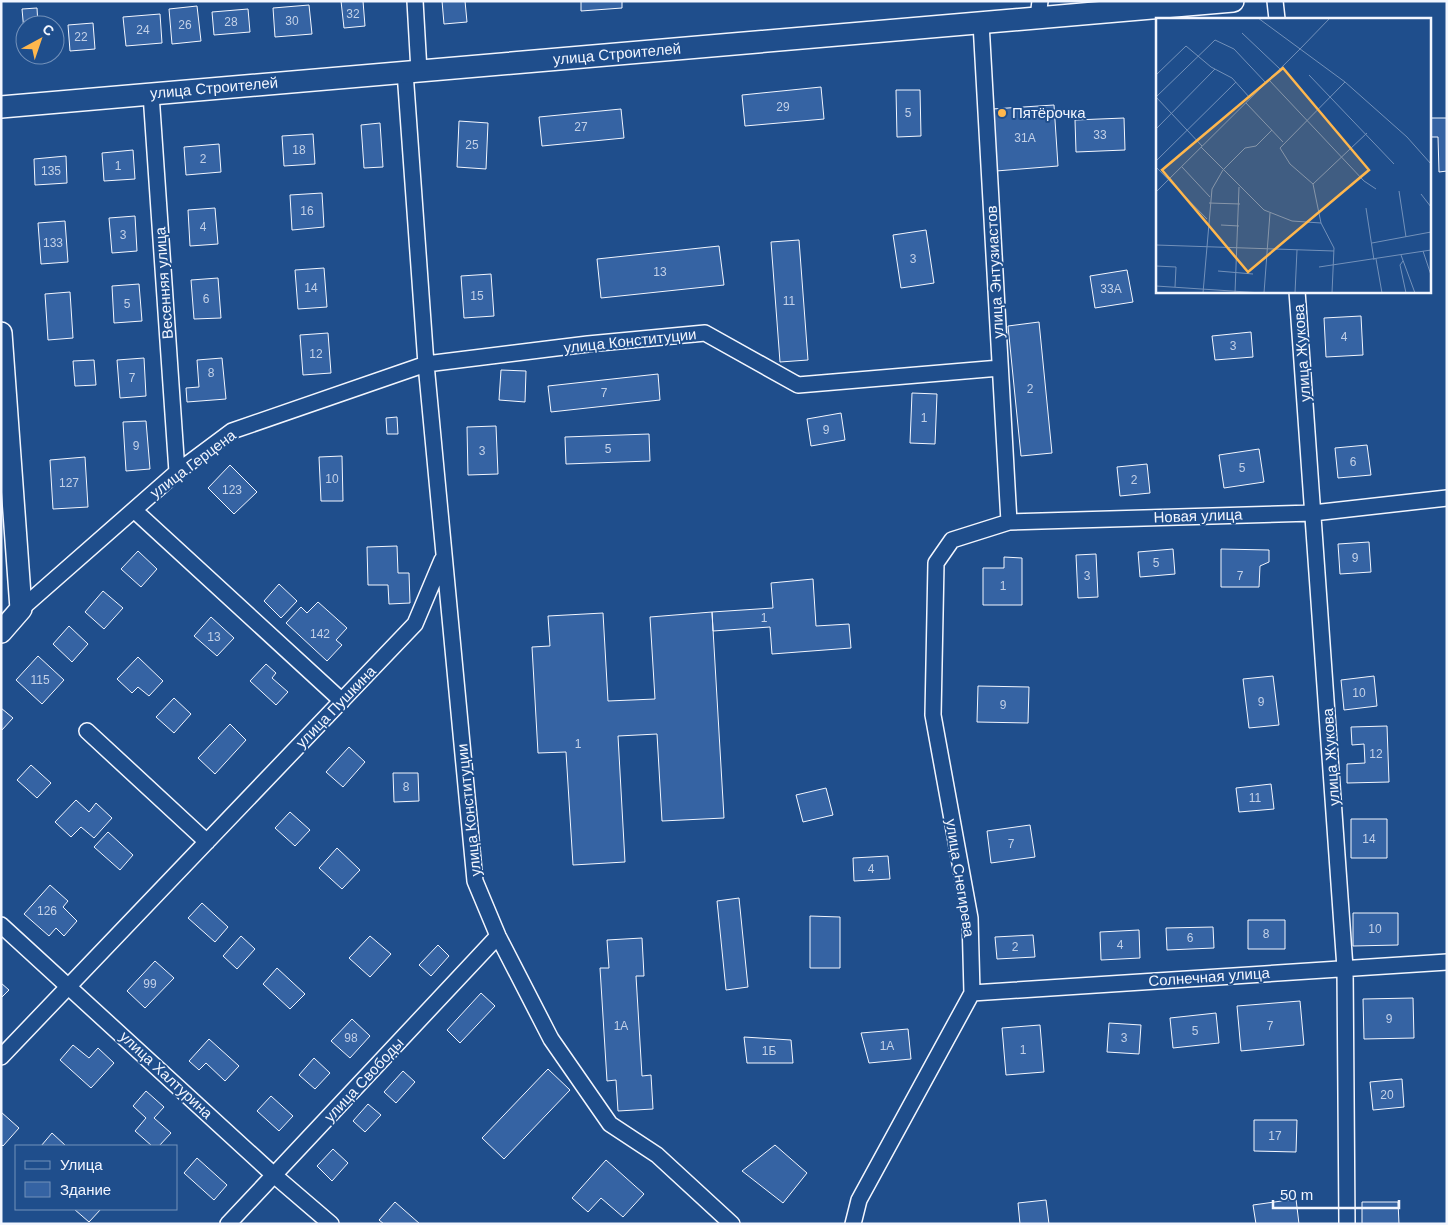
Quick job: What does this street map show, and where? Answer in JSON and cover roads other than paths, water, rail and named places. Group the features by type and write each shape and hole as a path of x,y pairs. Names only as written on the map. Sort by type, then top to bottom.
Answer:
{"main road":[{"name":"улица Строителей","path":"1,106 981,23 1039,10 1233,1"},
{"path":"1,333 21,609"},
{"name":"улица Герцена","path":"1,632 21,609"}],"street":[{"name":"улица Конституции","path":"414,1 412,71 426,364 475,881 498,936 551,1040 610,1124 657,1155 732,1224"},
{"path":"1275,1 1277,18"},
{"name":"улица Энтузиастов","path":"981,23 1009,522"},
{"name":"Весенняя улица","path":"151,94 177,472"},
{"name":"улица Жукова","path":"1297,292 1346,968 1347,1224"},
{"name":"улица Конституции","path":"426,364 588,344 705,333 798,385 1000,368"},
{"name":"улица Герцена","path":"21,609 177,472 232,431 426,364"},
{"name":"Новая улица","path":"952,540 1009,522 1314,513 1447,498"},
{"path":"134,510 342,701"},
{"name":"улица Снегирева","path":"952,540 936,563 933,715 970,918 972,993"},
{"name":"улица Пушкина","path":"1,1057 416,624 443,558"},
{"path":"87,732 207,842"},
{"name":"улица Халтурина","path":"1,925 275,1176 331,1224"},
{"name":"улица Свободы","path":"228,1224 498,936"},
{"name":"Солнечная улица","path":"972,993 1447,962"},
{"path":"853,1224 859,1200 972,993"}],"place":[{"name":"Пятёрочка","path":"1002,113"}]}
